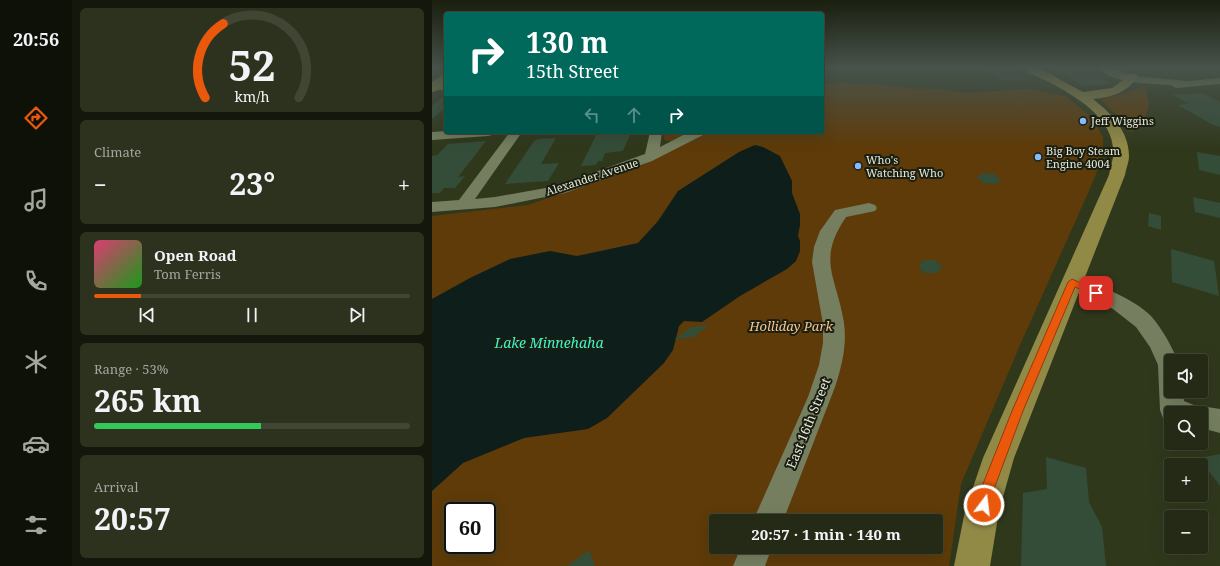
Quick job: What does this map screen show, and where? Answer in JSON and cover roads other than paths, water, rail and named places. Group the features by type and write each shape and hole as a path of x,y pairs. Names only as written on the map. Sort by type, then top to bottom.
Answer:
{"main road":[{"path":"972,566 980,518 988,489 1018,411 1116,174 1121,156 1118,140 1109,121 1090,102 1075,93"},
{"path":"1080,96 1097,93"}],"street":[{"path":"432,136 460,134"},
{"path":"463,205 515,134"},
{"path":"651,156 656,134"},
{"name":"Alexander Avenue","path":"432,207 477,205 560,190 599,177 651,156 695,134"},
{"name":"East 16th Street","path":"771,514 821,395 829,371 834,344 835,328 820,266 821,250 825,238 841,213 869,208"},
{"path":"1072,282 1120,304 1143,322 1159,343 1169,365 1175,401"},
{"path":"1208,418 1220,421"},
{"path":"749,566 754,554"}],"water":[{"name":"Lake Minnehaha","path":"755,145 763,147 780,156 792,181 792,193 800,214 798,236 800,241 800,251 796,261 787,269 740,296 702,322 684,321 679,326 673,350 664,363 607,418 588,429 524,438 463,463 432,491 432,299 470,278 510,259 550,251 577,256 638,243 658,221 678,191 739,152"}],"place":[{"name":"Jeff Wiggins","path":"1083,121"},
{"name":"Big Boy Steam Engine 4004","path":"1038,157"},
{"name":"Who's Watching Who","path":"858,166"}],"park label":[{"name":"Holliday Park","path":"791,326"}]}
